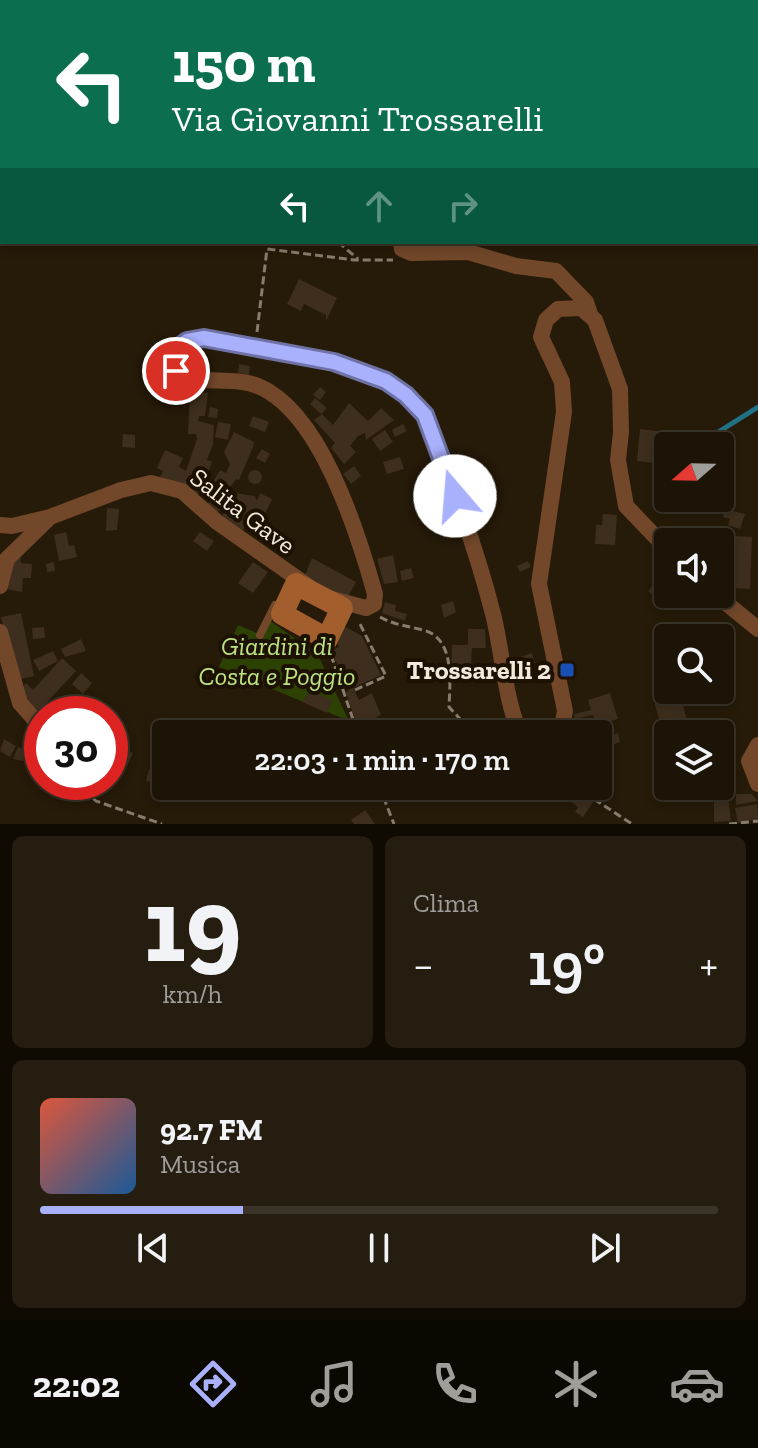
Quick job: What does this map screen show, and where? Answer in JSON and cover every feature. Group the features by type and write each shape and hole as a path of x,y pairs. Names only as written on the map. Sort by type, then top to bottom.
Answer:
{"street":[{"path":"403,247 424,254 468,252 516,266 556,271 586,302 620,389 618,460 626,506 654,535"},
{"path":"563,720 565,711 539,584 564,397 557,366 541,337 542,327 552,314 566,306 581,308 590,314"},
{"path":"370,608 375,600 373,588 338,490 316,445 289,405 273,393 239,380 185,377 176,371 173,361 179,346 197,338 365,371 406,395 425,415 481,570 503,651 515,720"},
{"name":"Salita Gave","path":"0,586 7,559 50,517 134,486 151,483 172,486 195,500 217,522 290,575 346,607 370,608"},
{"path":"0,525 12,526 50,517"},
{"path":"296,584 346,607 327,639 282,614 296,584"},
{"path":"732,608 758,629"},
{"path":"0,632 20,703 24,708"},
{"path":"758,745 749,761 758,784"}],"lane":[{"path":"260,635 290,575"}],"path":[{"path":"341,244 361,260"},
{"path":"254,347 267,249 385,262 399,258 403,247"},
{"path":"346,607 362,626 386,676 355,690"},
{"path":"370,608 386,621 426,630 439,639 446,649 449,707 461,720"},
{"path":"327,639 354,720"},
{"path":"95,800 162,824"},
{"path":"385,800 394,824"},
{"path":"595,800 632,824"},
{"path":"729,824 758,821"}],"green space":[{"name":"Giardini di Costa e Poggio","path":"269,620 318,655 349,720 219,667 238,625 262,635"}],"building":[{"path":"299,279 337,298 326,321 326,315 304,304 301,311 287,304"},
{"path":"239,364 250,366 249,375 238,373"},
{"path":"320,387 326,392 320,400 313,395"},
{"path":"190,391 208,393 205,416 199,416 198,421 214,425 213,444 207,460 212,462 199,495 160,477 163,471 157,468 165,450 183,458 179,467 186,471 197,439 196,434 188,434"},
{"path":"315,398 327,408 321,414 310,404"},
{"path":"349,403 368,421 381,408 394,420 366,440 365,433 358,436 350,446 356,452 344,464 331,448 335,443 314,420 322,414 333,425"},
{"path":"210,407 218,409 217,418 208,417"},
{"path":"253,416 269,422 265,432 249,426"},
{"path":"218,422 231,424 228,440 215,437"},
{"path":"403,424 407,431 395,437 392,430"},
{"path":"640,429 665,432 654,432 654,463 637,461"},
{"path":"385,430 393,442 380,451 372,439"},
{"path":"234,432 254,442 239,480 236,479 221,500 206,494 220,470 226,473 230,464 224,452"},
{"path":"123,434 135,435 135,448 122,447"},
{"path":"262,449 270,454 265,463 256,458"},
{"path":"400,457 404,469 387,474 383,462"},
{"path":"354,466 361,476 351,484 343,474"},
{"path":"255,470 262,477 255,484 248,477"},
{"path":"235,493 255,496 257,501 260,493 272,499 258,529 246,523 243,531 220,520"},
{"path":"214,497 224,507 215,514 206,505"},
{"path":"107,508 119,509 117,530 106,531"},
{"path":"724,512 745,514 740,529 728,525 730,519 723,517"},
{"path":"603,514 617,515 615,545 595,544 596,525 602,525"},
{"path":"66,532 69,546 74,545 77,557 59,561 54,535"},
{"path":"200,532 214,541 207,551 193,541"},
{"path":"734,536 752,537 750,589 734,588"},
{"path":"20,553 21,563 32,564 31,578 23,578 22,592 5,589 10,558"},
{"path":"393,555 398,582 384,584 377,559"},
{"path":"312,558 356,582 345,602 317,588 305,575"},
{"path":"528,561 531,567 520,572 517,566"},
{"path":"54,562 55,571 47,572 46,564"},
{"path":"253,562 268,572 253,593 238,583"},
{"path":"411,568 414,578 402,581 400,571"},
{"path":"453,601 456,612 444,618 441,605"},
{"path":"385,602 396,605 395,611 407,614 405,621 382,613"},
{"path":"21,613 34,676 16,680 1,617"},
{"path":"344,626 362,636 381,675 353,688 359,700 372,693 381,715 376,717 378,720 355,720 346,692 349,690 331,651 339,647 334,637"},
{"path":"44,627 45,638 33,639 32,628"},
{"path":"468,629 485,629 486,648 472,648 471,666 464,666 463,680 451,679 452,645 468,645"},
{"path":"81,639 86,651 65,657 61,649"},
{"path":"53,651 58,661 39,671 33,660"},
{"path":"532,653 535,663 523,667 520,657"},
{"path":"62,658 76,671 53,696 24,696 24,700 18,693 26,683 33,690"},
{"path":"81,673 92,683 83,694 72,684"},
{"path":"311,691 332,700 327,713 302,702"},
{"path":"610,693 618,719 594,720 593,715 575,719 574,714 591,710 588,700"},
{"path":"655,704 682,704 687,720 659,720"},
{"path":"618,733 620,742 612,745 612,734"},
{"path":"4,739 16,746 10,757 0,751"},
{"path":"18,747 24,749 23,761 13,759"},
{"path":"149,769 152,770 152,783 146,781"},
{"path":"736,794 752,794 758,801 736,805"},
{"path":"714,800 728,800 731,821 714,822"},
{"path":"570,801 593,802 583,817 575,812 578,807"},
{"path":"757,804 758,819 738,823 735,808"},
{"path":"365,810 375,824 354,824 351,820"}],"waterway":[{"path":"718,432 758,407"}],"place":[{"name":"Trossarelli 2","path":"567,670"}],"route":[{"path":"176,371 173,361 175,350 187,341 204,338 300,355 365,371 406,395 425,415 455,496"}]}
